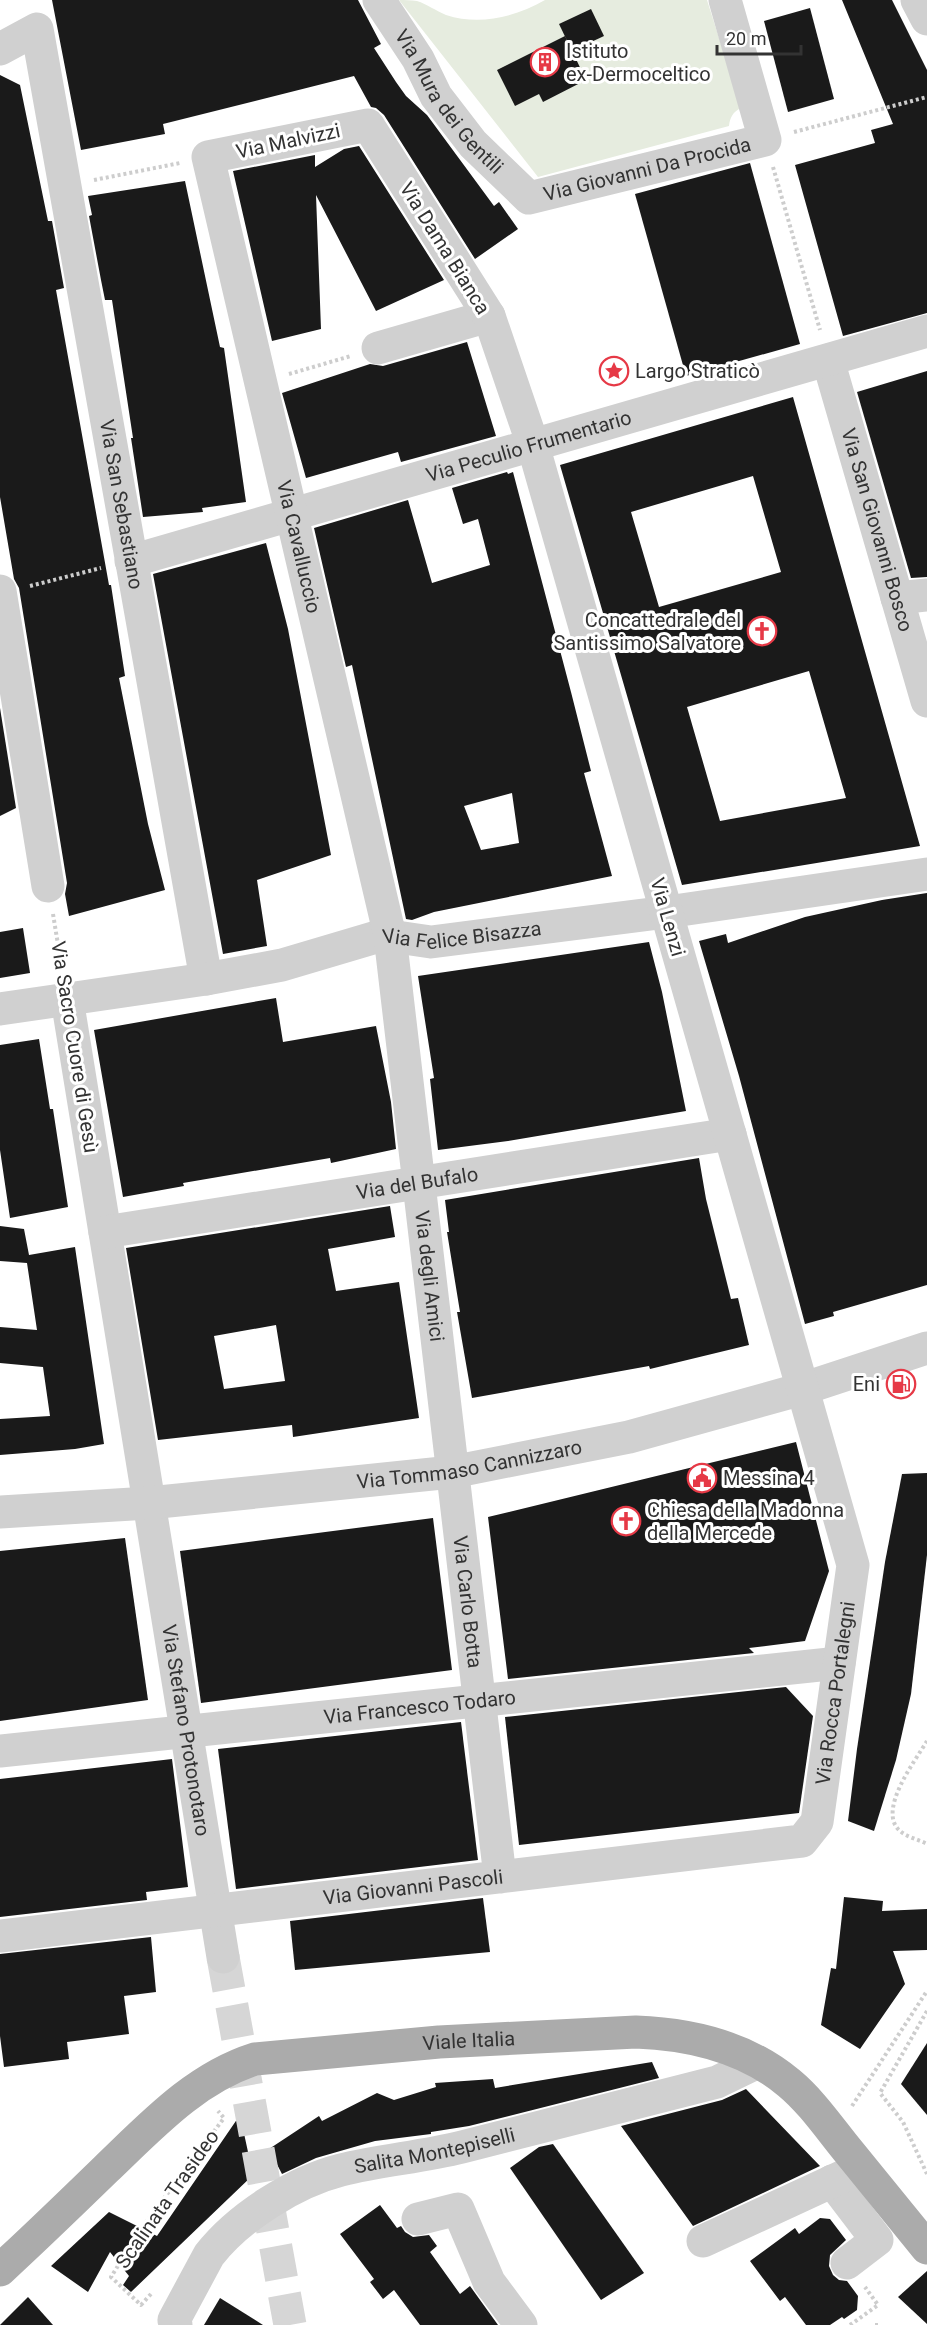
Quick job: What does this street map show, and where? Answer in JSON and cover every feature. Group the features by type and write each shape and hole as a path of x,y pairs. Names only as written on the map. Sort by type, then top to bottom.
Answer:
{"main road":[{"name":"Viale Italia","path":"0,2270 158,2119 187,2095 235,2065 255,2059 439,2042 636,2032 660,2033 704,2041 735,2050 789,2083 927,2248"}],"street":[{"name":"Via Mura dei Gentili","path":"379,0 418,59 436,96 473,144 529,198"},
{"path":"725,0 765,140"},
{"path":"917,0 927,19"},
{"name":"Via San Sebastiano","path":"0,50 37,29 206,979"},
{"name":"Via Malvizzi","path":"208,158 368,125"},
{"name":"Via Dama Bianca","path":"368,125 489,316 533,445"},
{"name":"Via Giovanni Da Procida","path":"529,198 765,140"},
{"name":"Via Cavalluccio","path":"208,158 390,936"},
{"path":"378,348 489,316"},
{"name":"Via Peculio Frumentario","path":"131,561 927,331"},
{"name":"Via San Giovanni Bosco","path":"828,360 912,597 927,701"},
{"name":"Via Lenzi","path":"533,445 853,1565"},
{"path":"0,592 48,886"},
{"name":"Via Felice Bisazza","path":"0,1009 206,979 282,965 373,938 390,936 431,942 667,912 927,874"},
{"name":"Via degli Amici","path":"390,936 452,1472"},
{"name":"Via Sacro Cuore di Gesù","path":"67,999 149,1503"},
{"name":"Via del Bufalo","path":"105,1232 730,1134"},
{"name":"Via Tommaso Cannizzaro","path":"0,1512 149,1503 452,1472 629,1437 802,1389 927,1348"},
{"name":"Via Carlo Botta","path":"452,1472 500,1877"},
{"name":"Via Stefano Protonotaro","path":"149,1503 223,1957"},
{"name":"Via Rocca Portalegni","path":"817,1822 853,1565"},
{"name":"Via Francesco Todaro","path":"0,1751 840,1663"},
{"name":"Via Giovanni Pascoli","path":"0,1936 802,1841 817,1822"},
{"name":"Salita Montepiselli","path":"176,2325 174,2320 215,2247 262,2207 301,2185 340,2170 454,2149 717,2082 758,2062"},
{"path":"703,2241 861,2168"},
{"path":"832,2181 877,2240 847,2263"},
{"path":"418,2219 458,2209 489,2283 521,2325"}],"path":[{"path":"828,360 765,140 927,98"},
{"path":"65,186 208,158"},
{"path":"259,382 378,348"},
{"path":"0,592 131,561"},
{"name":"Via Sacro Cuore di Gesù","path":"48,886 67,999"},
{"path":"927,1741 894,1799 892,1812 895,1825 900,1832 927,1844"},
{"path":"837,2138 858,2095 927,1991"},
{"path":"922,1999 927,2001"},
{"path":"927,2011 880,2093 903,2122 927,2174"},
{"name":"Scalinata Trasideo","path":"153,2292 141,2305 111,2277 141,2229 224,2118 214,2106"},
{"path":"847,2263 878,2305 850,2325"}],"shaded area":[{"path":"399,0 417,1 446,15 484,20 522,11 545,0 707,0 741,108 732,115 729,126 538,177"}],"building":[{"path":"52,0 358,0 381,44 374,48 396,82 406,96 427,115 494,206 499,202 518,229 475,259 384,115 371,107 354,76 163,124 165,134 81,150"},
{"path":"842,0 892,0 927,70 927,313 843,336 795,165 875,143 871,130 893,124"},
{"path":"810,8 834,99 788,112 764,21"},
{"path":"591,9 604,36 572,51 559,24"},
{"name":"Istituto ex-Dermoceltico","path":"565,36 586,80 543,102 539,94 515,106 497,70"},
{"path":"0,75 20,85 48,221 52,221 64,288 56,290 109,585 111,585 125,676 119,678 148,824 165,890 69,916 65,894 67,883 19,588 14,579 0,497"},
{"path":"359,146 444,280 376,311 316,195 321,329 272,341 233,171 315,155 315,167 344,149"},
{"path":"750,163 800,344 686,376 635,194"},
{"path":"185,181 220,347 224,348 246,502 202,508 203,512 143,517 112,300 105,300 89,216 92,215 88,196"},
{"path":"467,342 496,436 401,462 398,452 306,478 282,393 370,364 383,366"},
{"path":"927,371 927,577 911,578 857,392"},
{"path":"793,397 920,846 682,885 560,465","holes":["753,476 781,572 659,607 631,512","809,671 846,798 720,821 687,707"]},
{"path":"513,472 591,771 584,773 612,876 434,912 412,920 406,919 352,665 346,667 314,528 408,500 432,583 490,565 478,519 463,524 452,488","holes":["512,793 519,843 481,850 464,806"]},
{"path":"266,543 288,629 331,855 257,880 267,946 223,954 153,574"},
{"path":"0,708 16,808 0,816"},
{"path":"927,893 927,1285 833,1312 834,1316 805,1324 739,1076 699,941 726,934 728,943 805,917 882,900"},
{"path":"23,928 30,973 0,978 0,932"},
{"path":"649,942 662,992 686,1111 508,1141 438,1150 430,1079 434,1078 418,976"},
{"path":"276,998 283,1042 376,1026 391,1102 396,1149 331,1163 330,1158 183,1183 184,1186 123,1197 94,1030"},
{"path":"39,1039 50,1109 53,1109 68,1207 10,1218 0,1150 0,1045"},
{"path":"699,1158 706,1199 731,1299 738,1298 749,1345 650,1369 649,1366 472,1398 457,1312 460,1312 447,1232 449,1232 445,1200"},
{"path":"390,1206 395,1237 328,1249 336,1291 399,1282 419,1418 293,1437 292,1425 158,1440 126,1248","holes":["276,1325 285,1381 224,1389 214,1336"]},
{"path":"0,1226 24,1229 29,1255 75,1247 104,1444 75,1449 0,1455 0,1419 50,1416 43,1367 0,1363 0,1327 37,1330 27,1263 0,1261"},
{"path":"796,1442 829,1571 805,1641 749,1648 754,1653 508,1679 488,1517"},
{"path":"927,1473 927,1555 911,1694 896,1760 874,1831 848,1821 857,1749 885,1562 902,1474"},
{"path":"433,1518 452,1670 201,1703 180,1551"},
{"path":"125,1538 148,1700 0,1721 0,1551"},
{"path":"786,1687 813,1716 799,1813 519,1845 505,1717"},
{"path":"461,1722 478,1860 236,1889 218,1749"},
{"path":"172,1759 188,1887 146,1892 147,1900 0,1917 0,1779"},
{"path":"844,1897 883,1901 882,1911 927,1909 927,1950 893,1951 905,1984 860,2049 821,2025 831,1968 836,1969"},
{"path":"483,1898 490,1952 295,1970 290,1921"},
{"path":"151,1937 156,1992 124,1996 129,2034 67,2042 69,2059 4,2067 0,2036 0,1954"},
{"path":"927,2043 927,2115 901,2084"},
{"path":"652,2062 659,2078 469,2126 431,2132 431,2134 375,2141 316,2158 282,2174 269,2149 319,2116 322,2121 377,2093 394,2100 436,2087 435,2083 493,2079 495,2088"},
{"path":"746,2089 820,2166 693,2226 621,2126 722,2100"},
{"path":"240,2115 253,2175 131,2292 123,2285 129,2276 110,2252 88,2292 51,2266 109,2212 157,2236"},
{"path":"553,2144 644,2273 601,2300 510,2168 539,2147"},
{"path":"380,2205 397,2228 401,2226 413,2237 429,2235 437,2246 430,2252 460,2294 470,2286 498,2325 420,2325 394,2290 383,2299 370,2282 374,2279 340,2234"},
{"path":"820,2218 830,2219 846,2240 830,2255 829,2266 833,2275 839,2280 847,2281 858,2296 857,2310 830,2325 806,2325 785,2297 780,2301 750,2261 795,2228 799,2234"},
{"path":"927,2271 927,2324 898,2297"},
{"path":"28,2297 53,2325 0,2325"},
{"path":"220,2298 263,2325 204,2325"}],"tunnel":[{"path":"223,1957 290,2325"}],"place":[{"name":"Istituto ex-Dermoceltico","path":"545,62"},
{"name":"Largo Straticò","path":"614,371"},
{"name":"Concattedrale del Santissimo Salvatore","path":"762,631"},
{"name":"Eni","path":"901,1384"},
{"name":"Messina 4","path":"702,1478"},
{"name":"Chiesa della Madonna della Mercede","path":"626,1521"}]}
